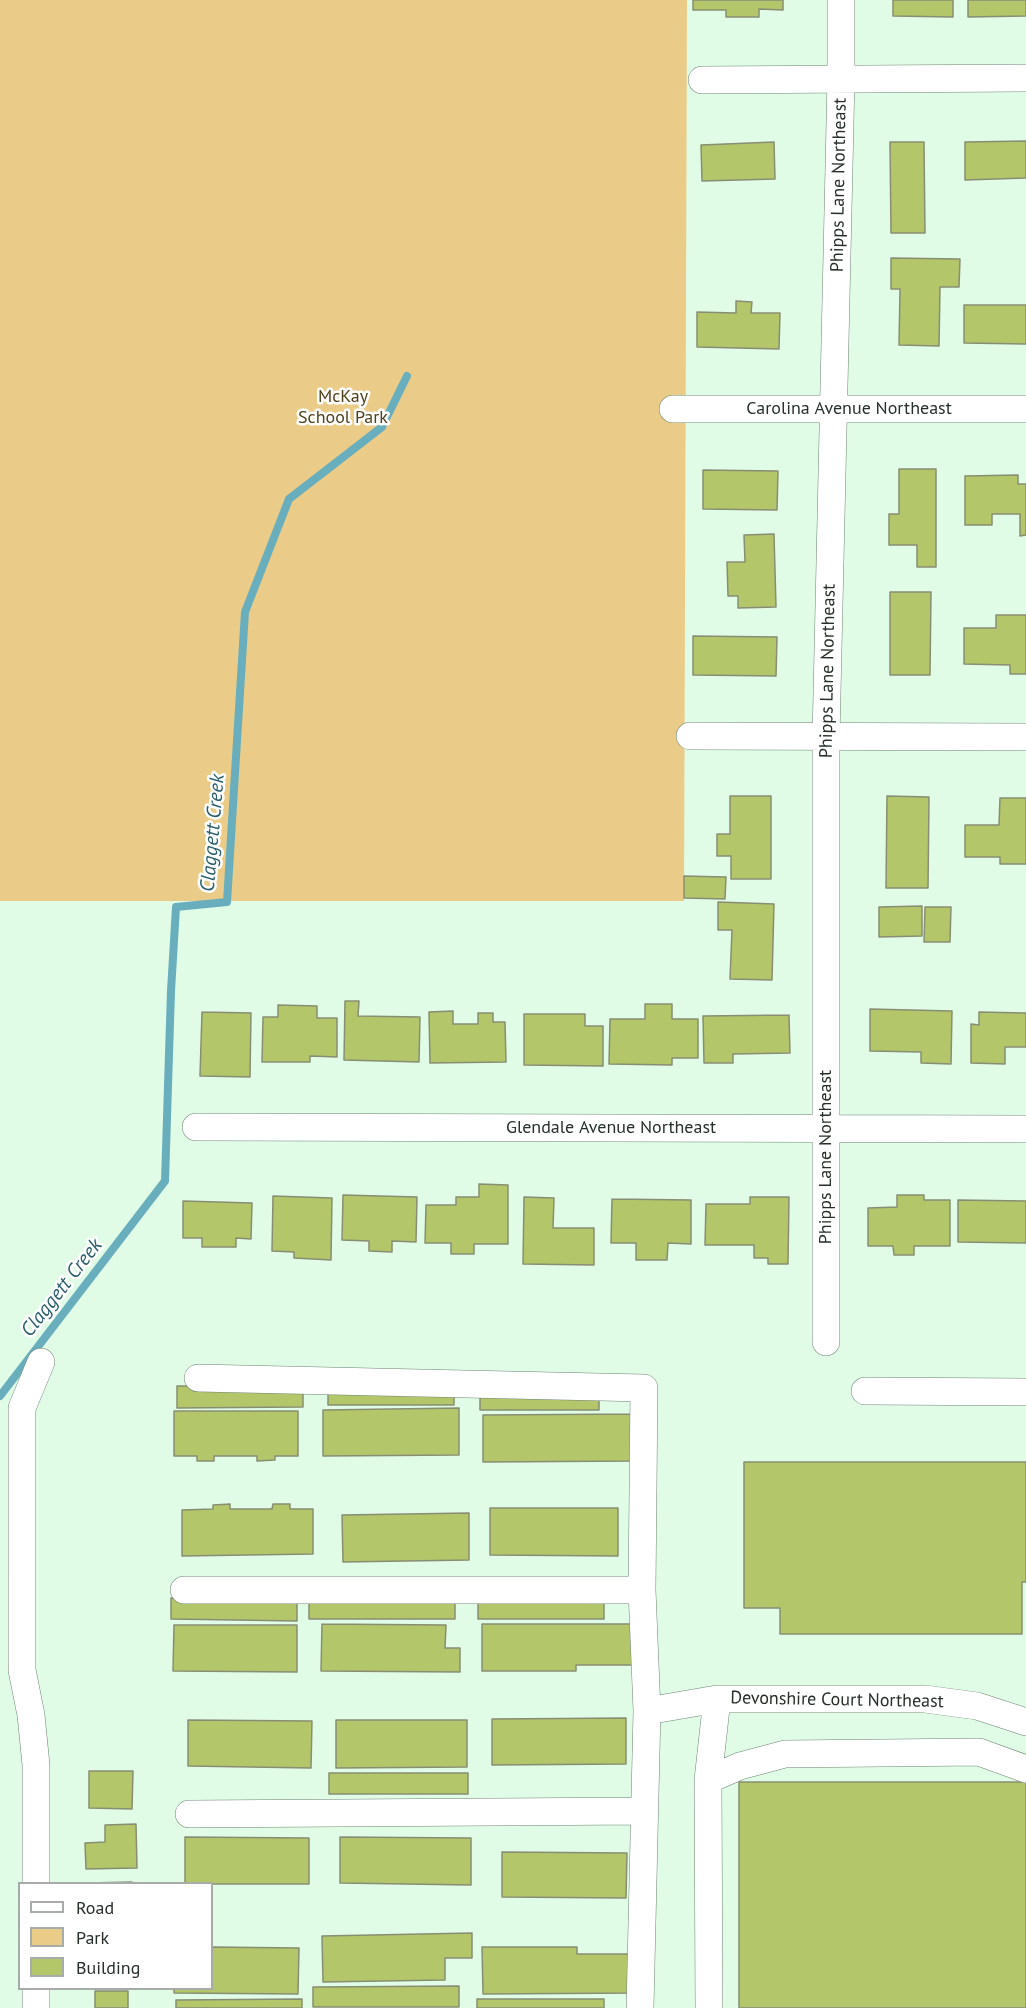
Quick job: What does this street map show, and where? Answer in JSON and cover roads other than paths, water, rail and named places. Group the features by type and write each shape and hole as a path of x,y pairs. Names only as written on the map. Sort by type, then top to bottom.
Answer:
{"street":[{"name":"Phipps Lane Northeast","path":"826,1342 826,737 841,0"},
{"path":"702,80 1026,78"},
{"name":"Carolina Avenue Northeast","path":"673,409 1026,409"},
{"path":"690,736 1026,737"},
{"name":"Glendale Avenue Northeast","path":"196,1127 1026,1130"},
{"path":"36,1882 36,1765 31,1715 22,1670 22,1408 41,1362"},
{"path":"198,1378 644,1388 642,1590 647,1711 640,2008"},
{"path":"865,1390 1026,1392"},
{"path":"184,1590 642,1590"},
{"path":"709,2008 708,1780 717,1699"},
{"name":"Devonshire Court Northeast","path":"647,1711 717,1699 925,1699 976,1706 1026,1722"},
{"path":"708,1780 740,1766 785,1754 979,1752 1026,1769"},
{"path":"189,1814 644,1811"},
{"path":"36,1990 36,2008"}],"waterway":[{"name":"Claggett Creek","path":"0,1396 165,1181 176,907 227,902 245,612 289,499 382,427 407,376"}],"park label":[{"name":"McKay School Park","path":"343,407"}]}
